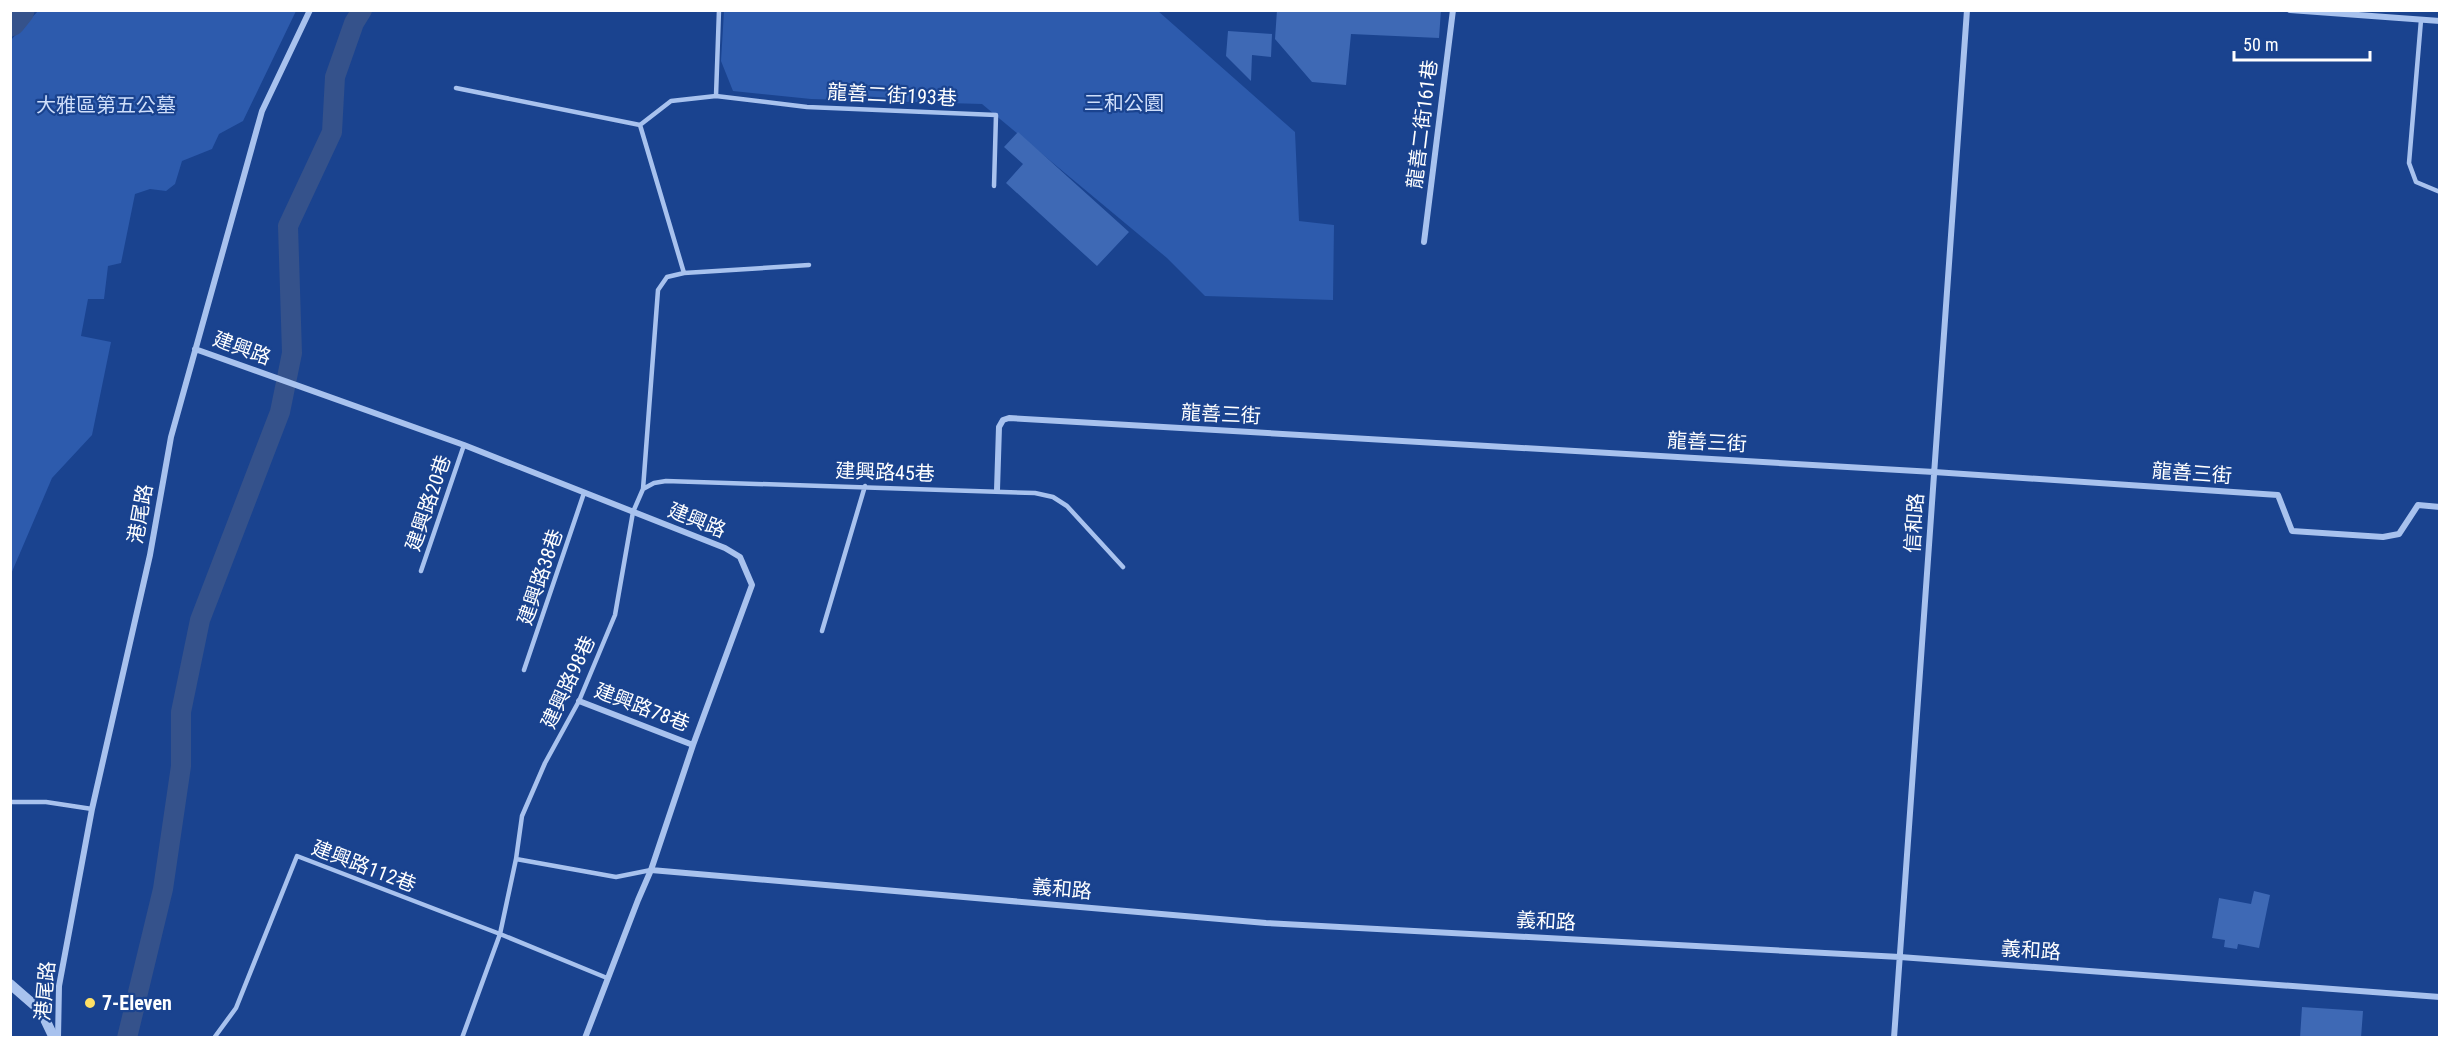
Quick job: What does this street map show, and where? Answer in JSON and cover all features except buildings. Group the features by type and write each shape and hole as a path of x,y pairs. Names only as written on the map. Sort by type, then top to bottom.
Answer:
{"street":[{"name":"港尾路","path":"56,1038 59,986 92,809 150,555 171,437 262,111 310,10"},
{"name":"龍善二街161巷","path":"1424,242 1453,10"},
{"name":"信和路","path":"1894,1038 1966,10"},
{"path":"2290,10 2439,21"},
{"name":"建興路","path":"195,349 464,445 725,548 740,557 753,585 693,745 651,870 585,1038"},
{"name":"龍善三街","path":"997,490 999,427 1003,420 1009,418 1934,472 2278,495 2292,531 2361,536 2383,537 2399,534 2418,505 2439,507"},
{"name":"建興路78巷","path":"579,700 693,745"},
{"name":"義和路","path":"651,870 1266,923 1900,957 2439,997"},
{"path":"10,984 41,1011 56,1038"}],"lane":[{"path":"716,96 719,10"},
{"path":"2421,20 2409,163 2416,182 2439,192"},
{"path":"456,88 639,125 684,273"},
{"name":"龍善二街193巷","path":"639,125 671,101 716,96 807,107 996,115 994,186"},
{"path":"633,512 643,489 658,290 667,277 684,273 808,265"},
{"name":"建興路20巷","path":"421,571 464,445"},
{"name":"建興路45巷","path":"643,489 654,483 666,481 997,490 1053,497 1066,506 1124,567"},
{"path":"822,631 865,486"},
{"name":"建興路38巷","path":"524,670 584,493"},
{"name":"建興路98巷","path":"462,1038 500,934 516,859 522,816 545,763 579,700 615,615 633,512"},
{"path":"10,802 46,802 92,809"},
{"name":"建興路112巷","path":"214,1038 236,1008 297,856 607,978"},
{"path":"516,859 616,877 651,870"}],"green space":[{"name":"大雅區第五公墓","path":"38,11 296,11 243,121 219,134 212,149 182,161 175,184 166,191 150,189 135,194 121,263 108,266 104,299 88,299 81,336 111,342 92,435 52,478 11,574 10,41"},
{"name":"三和公園","path":"724,11 1158,11 1295,132 1299,221 1334,225 1333,300 1205,296 1167,258 982,104 811,99 733,91 721,61"}],"waterway":[{"path":"10,20 18,10"},
{"path":"127,1038 163,889 181,766 181,712 200,620 280,412 292,353 288,226 332,132 335,77 354,23 362,10"}],"place":[{"name":"7-Eleven","path":"90,1003"}]}
